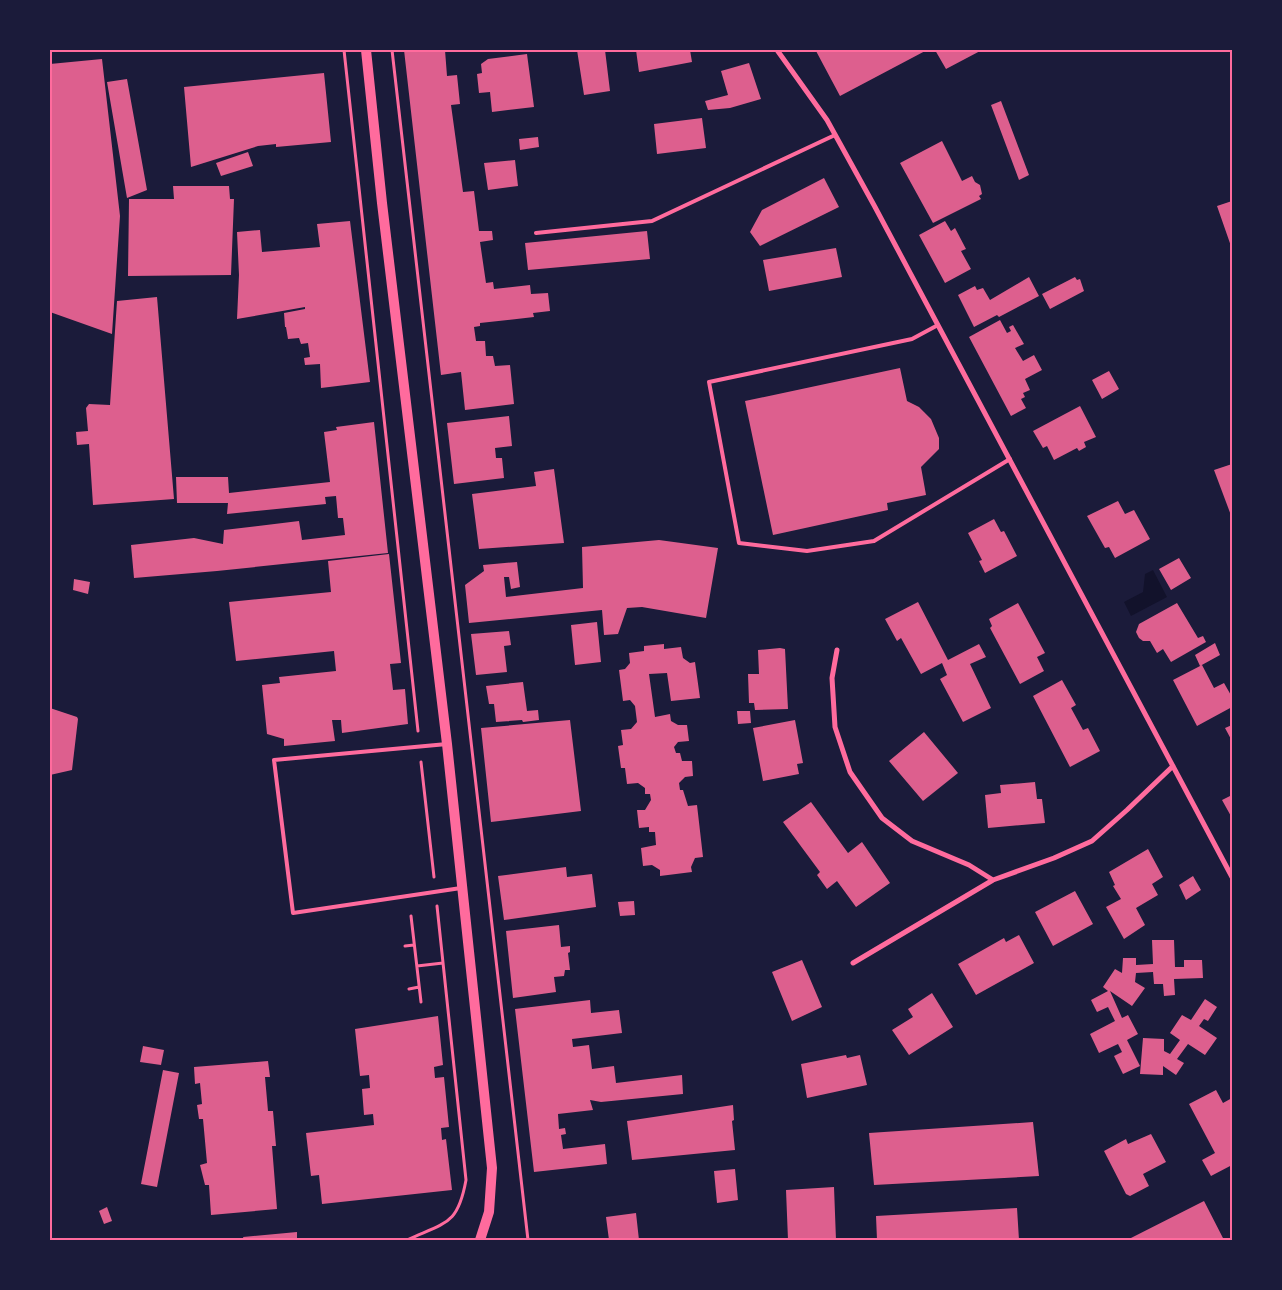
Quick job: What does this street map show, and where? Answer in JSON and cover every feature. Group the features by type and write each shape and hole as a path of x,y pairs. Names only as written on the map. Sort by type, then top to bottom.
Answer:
{"main road":[{"path":"366,50 383,212 447,744 492,1168 489,1212 480,1240"}],"street":[{"path":"777,50 827,120 1232,877"},
{"path":"837,650 832,678 835,727 850,772 882,818 912,841 969,865 993,880"},
{"path":"853,964 993,880 1054,858 1092,841 1173,766"}],"lane":[{"path":"536,233 652,221 835,135"},
{"path":"938,325 912,339 708,382 739,543 807,550 874,541 1010,460"},
{"path":"447,744 274,760 293,913 462,888"}],"path":[{"path":"344,50 466,1180 460,1205 455,1214 446,1222 409,1239"},
{"path":"392,50 528,1240"},
{"path":"411,916 420,1002"},
{"path":"405,946 414,945"},
{"path":"417,966 443,963"},
{"path":"409,989 419,987"}],"shaded area":[{"path":"1153,570 1167,597 1131,616 1124,602 1143,592 1145,574"}],"building":[{"path":"404,50 445,50 447,76 457,75 460,104 451,105 463,192 474,191 479,231 492,231 493,240 480,242 486,283 493,282 494,289 530,285 531,294 548,293 550,311 533,313 534,317 480,323 480,326 474,327 476,341 485,341 486,356 493,356 495,366 510,365 514,404 465,410 461,372 441,375"},
{"path":"577,50 605,50 610,91 584,95"},
{"path":"636,50 690,50 692,62 639,72"},
{"path":"927,50 840,96 816,51"},
{"path":"935,50 982,50 946,69"},
{"path":"527,54 534,107 492,112 490,92 479,93 477,74 482,73 481,64 488,59"},
{"path":"102,59 120,216 112,334 50,312 50,64"},
{"path":"749,63 761,99 730,108 708,110 705,101 728,95 721,71"},
{"path":"324,73 331,142 276,147 276,144 258,146 191,167 184,87"},
{"path":"127,79 147,190 127,198 107,82"},
{"path":"1001,101 1029,175 1019,180 991,105"},
{"path":"702,118 706,148 657,154 654,124"},
{"path":"538,137 539,147 520,150 519,139"},
{"path":"942,141 962,181 972,176 975,182 980,185 982,194 979,196 981,199 933,223 900,163"},
{"path":"248,152 253,166 221,176 216,163"},
{"path":"515,160 518,186 488,190 484,163"},
{"path":"824,178 839,207 760,246 750,232 762,210"},
{"path":"173,186 229,186 230,199 234,199 231,275 128,276 129,199 174,199"},
{"path":"1232,201 1232,249 1217,206"},
{"path":"350,221 370,382 321,388 320,364 305,365 304,358 310,357 308,343 301,344 299,338 288,339 285,327 284,313 305,309 305,307 237,319 239,275 237,232 260,230 262,252 320,247 317,224"},
{"path":"945,221 951,231 955,228 966,249 961,251 971,269 945,283 919,235"},
{"path":"647,231 650,259 528,270 525,243"},
{"path":"836,248 842,277 769,291 763,260"},
{"path":"1029,277 1039,296 999,317 997,315 974,327 958,295 975,286 977,290 983,288 990,300"},
{"path":"1075,277 1077,280 1080,279 1084,291 1050,309 1042,294"},
{"path":"157,297 174,499 93,505 89,444 77,445 76,432 88,431 86,408 89,404 110,405 117,301"},
{"path":"1000,320 1007,333 1011,331 1009,327 1013,325 1024,344 1015,348 1023,361 1034,355 1042,370 1025,379 1030,390 1023,393 1025,397 1021,399 1026,408 1011,416 969,337"},
{"path":"900,368 907,401 919,407 931,419 939,438 939,449 921,467 926,495 887,503 888,510 773,535 745,401"},
{"path":"1109,371 1119,389 1102,399 1092,380"},
{"path":"1080,406 1096,437 1084,442 1086,447 1079,451 1077,448 1054,460 1047,446 1043,448 1033,431"},
{"path":"509,416 512,446 495,448 496,458 502,458 504,478 454,484 447,423"},
{"path":"374,422 388,553 134,578 131,545 194,538 223,544 224,530 299,521 302,540 345,535 343,518 338,518 336,496 325,497 326,504 227,514 228,503 177,503 176,477 228,477 229,493 330,482 324,432 337,430 336,427"},
{"path":"1232,464 1232,518 1214,470"},
{"path":"554,469 564,543 479,549 472,494 536,486 534,472"},
{"path":"1118,501 1125,514 1134,510 1150,539 1115,558 1109,547 1105,548 1087,516"},
{"path":"994,519 1001,532 1004,531 1017,556 985,573 979,561 982,560 968,533"},
{"path":"659,540 718,548 706,618 642,607 627,608 618,634 604,635 602,610 469,623 465,585 484,571 483,565 517,562 520,587 511,589 509,577 504,577 506,597 583,588 582,547"},
{"path":"389,554 401,663 390,664 393,690 405,689 408,724 342,733 341,720 332,720 335,741 284,746 284,739 267,734 262,685 280,683 279,677 336,671 334,651 236,661 229,602 331,592 328,561"},
{"path":"1179,558 1191,578 1171,590 1159,569"},
{"path":"74,579 90,582 88,594 73,590"},
{"path":"918,602 948,660 979,644 986,657 970,664 991,708 963,722 940,679 947,675 942,663 921,674 901,638 897,641 885,619"},
{"path":"1018,603 1045,653 1037,657 1044,671 1020,684 990,628 992,626 989,619"},
{"path":"1177,603 1198,638 1203,636 1206,642 1171,662 1163,649 1157,653 1150,641 1143,641 1136,632 1139,624"},
{"path":"597,622 601,662 575,665 571,625"},
{"path":"509,631 511,645 504,646 507,672 476,675 471,634"},
{"path":"1215,643 1220,655 1200,666 1195,655"},
{"path":"664,644 664,649 681,647 683,658 690,663 695,662 700,698 671,701 667,673 649,674 655,717 670,714 671,721 678,725 687,725 689,741 678,742 674,747 676,753 680,753 682,761 692,761 693,776 685,777 679,783 680,790 683,790 688,806 697,805 703,857 695,858 691,867 692,872 660,876 660,870 652,865 643,866 641,848 656,845 655,832 649,832 649,827 639,828 637,810 645,810 651,800 650,794 645,794 645,788 638,783 627,784 625,768 621,768 618,746 623,745 621,730 631,729 637,722 635,706 630,700 623,701 619,670 625,669 630,663 629,653 644,651 644,646"},
{"path":"785,649 788,709 755,710 754,703 749,703 748,674 759,674 758,650"},
{"path":"1202,665 1214,688 1224,683 1232,697 1232,707 1197,726 1173,680"},
{"path":"1062,680 1076,705 1071,708 1083,730 1088,728 1100,751 1070,767 1033,696"},
{"path":"523,682 527,711 538,710 539,720 496,722 494,704 489,704 486,686"},
{"path":"50,708 78,719 72,770 50,775"},
{"path":"737,711 750,711 751,723 738,724"},
{"path":"570,720 581,811 491,822 481,728"},
{"path":"795,720 803,763 797,764 799,774 763,781 753,728"},
{"path":"1232,725 1232,741 1225,728"},
{"path":"924,732 958,773 923,801 889,761"},
{"path":"1035,782 1037,799 1042,799 1045,823 988,828 985,795 1001,793 1000,785"},
{"path":"1232,795 1232,818 1222,800"},
{"path":"811,802 848,853 862,842 890,883 856,907 837,881 827,889 817,875 820,872 783,822"},
{"path":"1148,849 1163,877 1152,884 1158,895 1136,908 1145,925 1124,939 1106,907 1121,899 1113,886 1115,885 1109,872"},
{"path":"566,867 567,877 592,874 596,907 504,920 498,876"},
{"path":"1193,876 1201,890 1186,900 1179,885"},
{"path":"1075,891 1093,924 1053,946 1035,912"},
{"path":"634,901 635,915 620,916 618,902"},
{"path":"559,925 561,947 570,946 570,952 568,953 570,970 565,970 564,976 554,977 556,992 513,998 506,931"},
{"path":"1019,935 1034,963 976,995 958,964 1004,938 1006,942"},
{"path":"1152,940 1174,940 1175,967 1184,967 1184,960 1202,960 1203,978 1174,979 1175,995 1164,996 1163,984 1154,984 1153,972 1136,973 1135,982 1145,988 1132,1006 1110,991 1122,1018 1128,1015 1138,1034 1127,1040 1140,1066 1123,1074 1114,1056 1122,1052 1118,1044 1099,1053 1090,1034 1115,1021 1108,1007 1097,1012 1091,1000 1108,991 1103,987 1115,969 1122,973 1123,958 1136,958 1136,965 1153,964"},
{"path":"802,960 822,1007 792,1021 772,972"},
{"path":"932,993 953,1027 909,1055 892,1030 913,1017 908,1009"},
{"path":"1205,999 1217,1007 1208,1021 1204,1019 1199,1026 1217,1038 1205,1055 1188,1044 1177,1059 1184,1063 1176,1075 1163,1066 1163,1075 1140,1074 1143,1038 1164,1039 1164,1051 1170,1054 1180,1040 1170,1033 1182,1015 1191,1020"},
{"path":"590,1000 591,1013 619,1010 622,1033 572,1039 573,1047 589,1045 592,1069 614,1066 616,1083 682,1075 683,1094 601,1102 590,1100 593,1110 558,1114 559,1129 565,1128 566,1134 561,1135 563,1149 605,1144 607,1164 534,1172 515,1009"},
{"path":"438,1016 443,1065 434,1067 435,1078 444,1077 449,1127 441,1128 442,1140 446,1139 452,1190 322,1204 319,1175 311,1176 306,1133 374,1125 373,1114 364,1115 362,1089 370,1088 369,1075 360,1076 355,1029"},
{"path":"143,1046 164,1050 161,1065 140,1062"},
{"path":"846,1055 847,1058 860,1055 867,1085 807,1098 801,1064"},
{"path":"268,1061 270,1077 265,1077 268,1111 273,1111 276,1146 272,1146 277,1209 211,1215 209,1185 205,1185 200,1165 207,1163 203,1119 199,1119 197,1105 202,1104 200,1083 195,1084 194,1067"},
{"path":"163,1070 179,1073 157,1187 141,1184"},
{"path":"1216,1090 1223,1103 1232,1098 1232,1165 1211,1176 1202,1160 1215,1153 1189,1104"},
{"path":"733,1105 734,1120 732,1121 735,1150 632,1160 627,1121"},
{"path":"1033,1122 1039,1176 874,1185 869,1133"},
{"path":"1151,1134 1166,1162 1143,1174 1149,1186 1130,1196 1126,1194 1104,1151 1126,1139 1128,1144"},
{"path":"735,1169 738,1200 717,1203 714,1171"},
{"path":"834,1187 836,1240 788,1240 786,1190"},
{"path":"1204,1201 1224,1240 1127,1240"},
{"path":"107,1207 112,1221 104,1224 99,1211"},
{"path":"1017,1208 1019,1240 877,1240 876,1216"},
{"path":"636,1213 639,1240 609,1240 606,1217"},
{"path":"297,1232 297,1240 244,1240 243,1237"}]}
